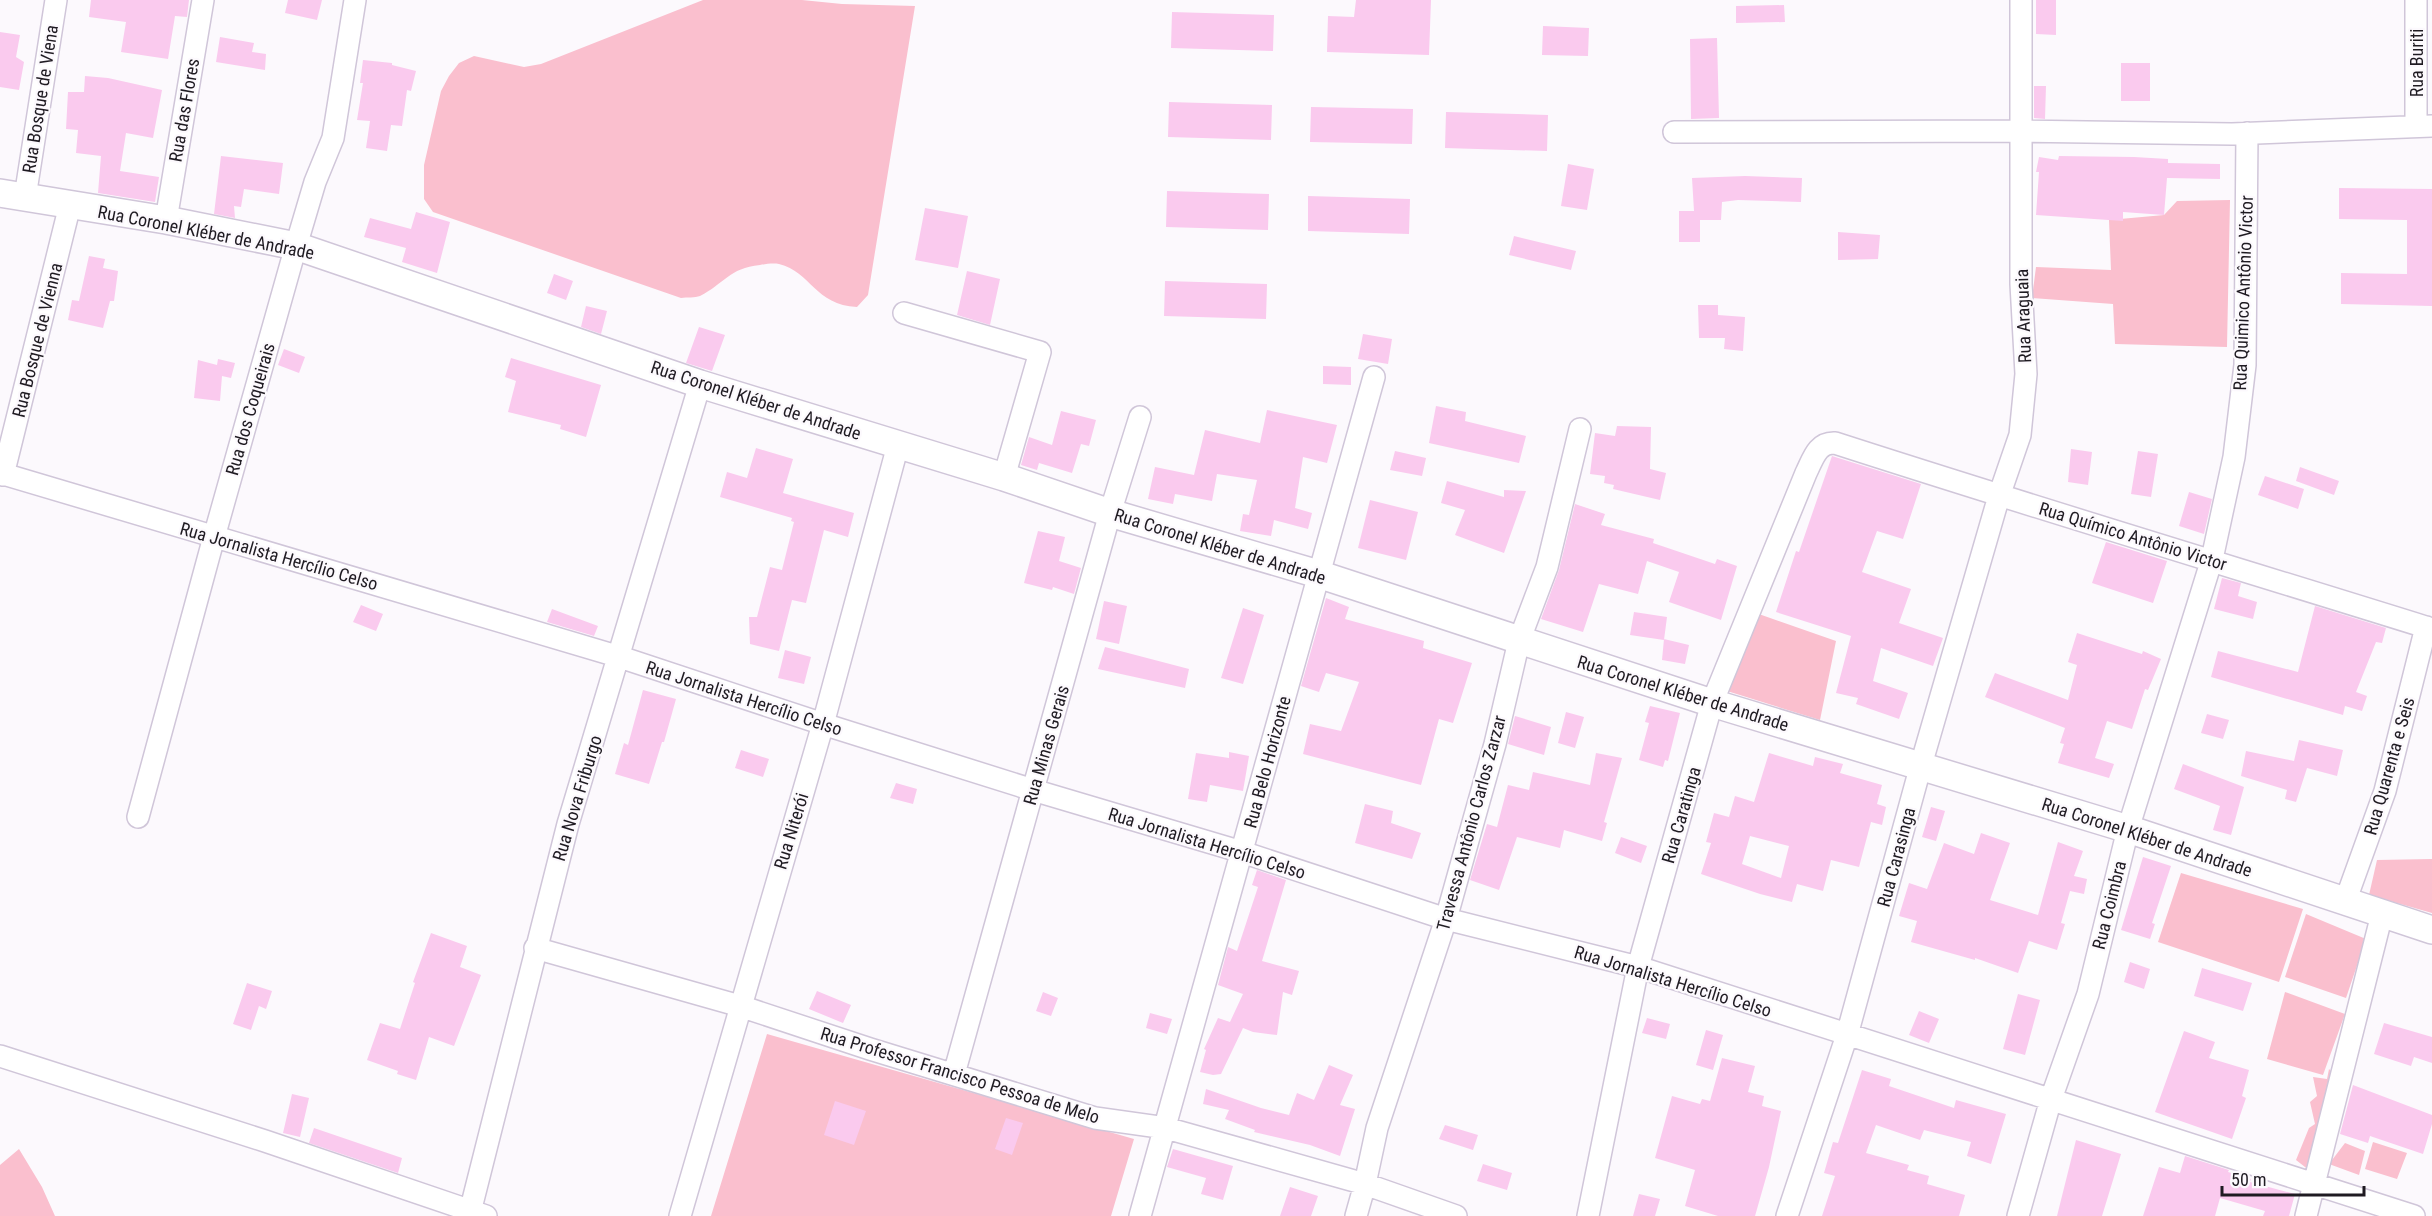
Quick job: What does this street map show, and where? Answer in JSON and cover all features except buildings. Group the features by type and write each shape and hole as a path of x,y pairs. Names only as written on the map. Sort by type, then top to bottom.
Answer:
{"main road":[{"name":"Rua Coronel Kléber de Andrade","path":"13,195 166,220 296,246 700,384 1004,477 1110,513 1318,574 1712,703 2128,829 2432,930"}],"street":[{"name":"Rua Bosque de Viena","path":"13,195 56,0"},
{"name":"Rua das Flores","path":"166,220 203,0"},
{"name":"Rua dos Coqueirais","path":"138,817 296,246 315,182 333,138 355,0"},
{"name":"Rua Araguaia","path":"1999,496 2020,435 2026,374 2021,284 2021,0"},
{"name":"Rua Buriti","path":"2416,0 2424,126"},
{"path":"1674,132 2247,133 2424,126"},
{"name":"Rua Quimico Antônio Victor","path":"2212,559 2234,457 2245,365 2247,133"},
{"name":"Rua Bosque de Vienna","path":"2,474 70,205"},
{"path":"904,314 1040,352 1004,477"},
{"name":"Rua Belo Horizonte","path":"1140,1216 1374,377"},
{"name":"Rua Nova Friburgo","path":"475,1214 535,948 568,824 620,657 700,384"},
{"name":"Rua Minas Gerais","path":"954,1074 1110,513 1140,417"},
{"name":"Travessa Antônio Carlos Zarzar","path":"1356,1216 1377,1128 1446,919 1495,744 1519,641 1547,567 1580,429"},
{"name":"Rua Caratinga","path":"1588,1216 1638,967 1712,703 1806,473 1819,447 1827,442 1835,443"},
{"name":"Rua Químico Antônio Victor","path":"1835,443 1999,496 2212,559 2429,628"},
{"name":"Rua Niterói","path":"680,1216 823,724 898,445"},
{"name":"Rua Jornalista Hercílio Celso","path":"2,474 620,657 823,724 1242,852 1446,919 1638,967 2414,1216"},
{"name":"Rua Carasinga","path":"1787,1216 1847,1035 1921,765 1999,496"},
{"name":"Rua Coimbra","path":"2018,1216 2051,1099 2088,994 2128,829 2212,559"},
{"name":"Rua Quarenta e Seis","path":"2345,902 2385,791 2429,628"},
{"path":"2306,1216 2382,914"},
{"name":"Rua Professor Francisco Pessoa de Melo","path":"535,948 740,1006 1095,1118 1166,1128 1365,1184 1456,1216"},
{"path":"0,1056 265,1141 475,1214"}],"shaded area":[{"path":"703,0 802,0 842,4 915,6 868,295 857,307 832,301 799,274 779,264 765,264 741,269 700,296 681,298 433,212 424,199 424,165 441,91 459,63 474,56 524,67 541,64"},
{"path":"2230,200 2227,347 2115,344 2113,304 2032,298 2036,267 2111,270 2109,220 2164,215 2177,201"},
{"path":"1756,613 1836,641 1820,720 1727,691"},
{"path":"2432,859 2432,913 2369,895 2377,860"},
{"path":"2181,873 2303,909 2279,982 2158,942"},
{"path":"2306,914 2366,939 2346,998 2285,977"},
{"path":"2285,992 2345,1014 2323,1075 2267,1059"},
{"path":"767,1034 1134,1139 1111,1216 711,1216"},
{"path":"2329,1069 2343,1083 2314,1174 2296,1160 2309,1128 2315,1124 2310,1102 2317,1096 2313,1077 2327,1079"},
{"path":"2373,1142 2407,1153 2397,1179 2365,1169"},
{"path":"2345,1143 2365,1151 2359,1175 2329,1164"},
{"path":"19,1149 42,1187 55,1216 0,1216 0,1165"}]}
